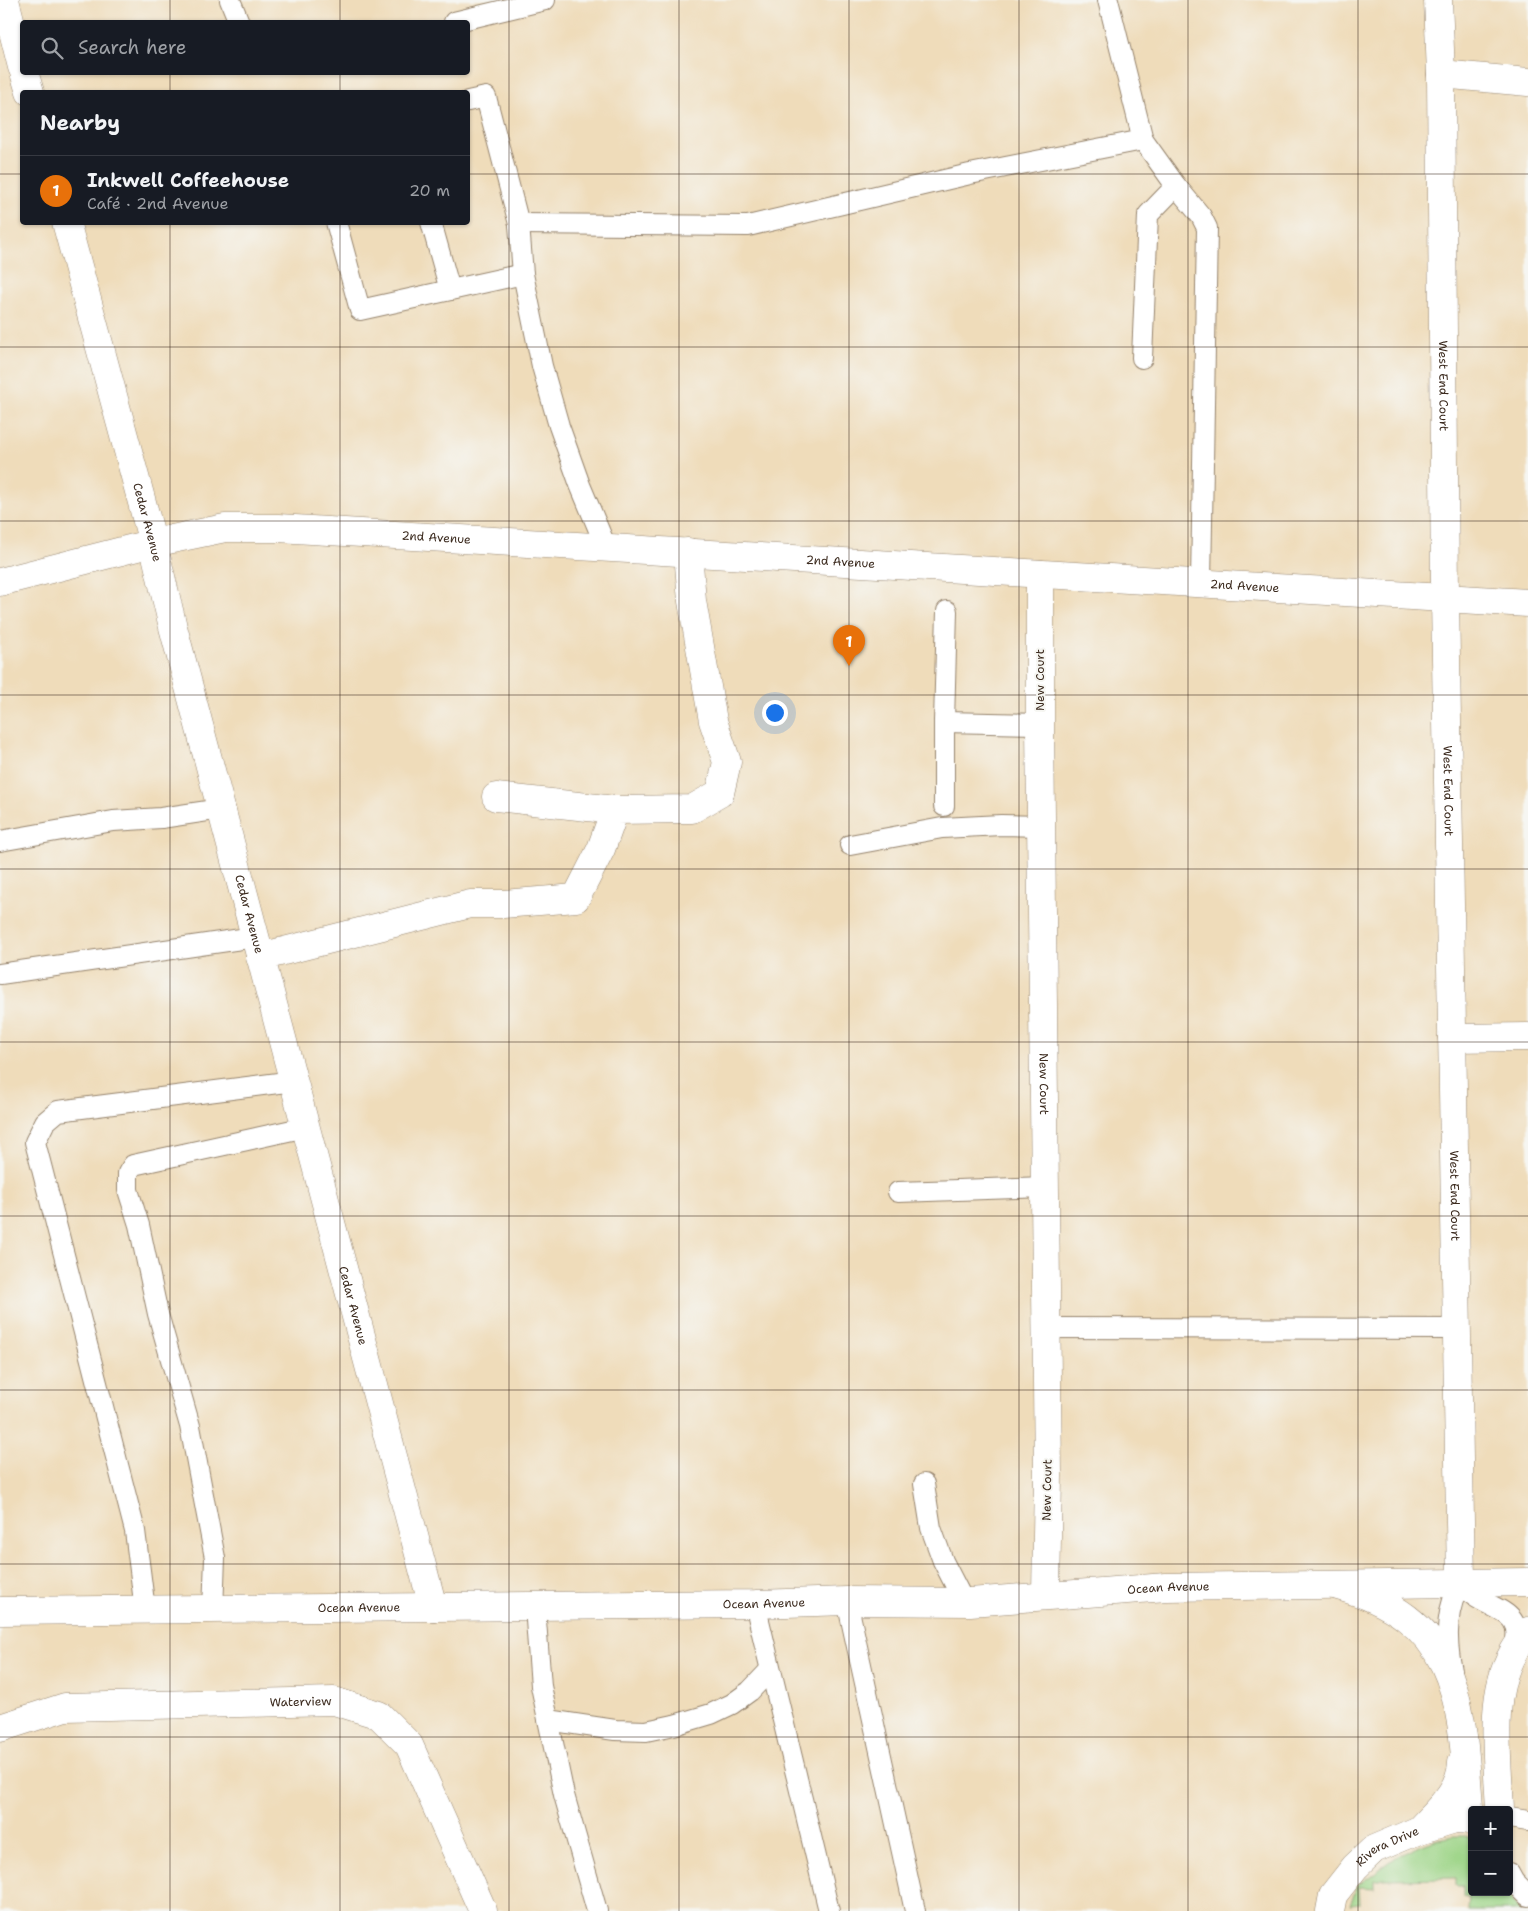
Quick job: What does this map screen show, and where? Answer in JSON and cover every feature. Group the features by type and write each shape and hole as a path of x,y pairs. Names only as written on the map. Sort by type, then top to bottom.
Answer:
{"street":[{"path":"5,0 6,30 20,62"},
{"name":"West End Court","path":"1438,0 1441,74 1444,597 1461,1583"},
{"path":"1441,74 1528,82"},
{"path":"25,75 29,90"},
{"name":"Cedar Avenue","path":"67,225 153,544 173,627 433,1607"},
{"name":"2nd Avenue","path":"0,582 225,528 278,528 1528,603"},
{"path":"496,797 615,810 692,809 720,793 727,762 713,721 692,601 688,552"},
{"name":"New Court","path":"1040,574 1048,1476 1046,1595"},
{"path":"258,947 470,904 503,904 576,898 601,849 615,810"},
{"path":"1452,1038 1528,1037"},
{"name":"Ocean Avenue","path":"0,1611 535,1607 847,1601 964,1602 1166,1587 1528,1582"},
{"path":"1335,1585 1382,1601 1425,1634 1437,1649 1451,1677 1462,1716 1470,1806"},
{"path":"1500,1806 1497,1731 1498,1702 1503,1678 1512,1654 1528,1631"},
{"name":"Waterview","path":"0,1728 65,1707 334,1701 379,1715 409,1745 483,1911"},
{"path":"1419,1830 1457,1785 1462,1770 1463,1745"},
{"name":"Rivera Drive","path":"1330,1911 1333,1895 1354,1867 1374,1849 1419,1830 1455,1819 1468,1820"}],"lane":[{"path":"230,0 238,20"},
{"path":"462,20 546,0"},
{"path":"1108,0 1143,140 1176,186 1201,216 1206,228 1201,582"},
{"path":"470,101 486,97 519,224 524,274 542,366 558,426 606,547"},
{"path":"519,224 748,226 970,174 1143,140"},
{"path":"1142,358 1148,216 1176,186"},
{"path":"337,225 360,310 524,274"},
{"path":"432,225 450,290"},
{"path":"944,806 947,612"},
{"path":"944,722 1040,724"},
{"path":"0,841 113,820 161,818 221,808"},
{"path":"850,845 942,828 1001,824 1042,826"},
{"path":"0,974 258,947"},
{"path":"145,1610 135,1531 35,1142 45,1122 58,1111 294,1081"},
{"path":"213,1610 215,1558 190,1426 158,1314 139,1225 128,1190 128,1173 133,1164 306,1127"},
{"path":"898,1192 1045,1186"},
{"path":"1047,1328 1458,1329"},
{"path":"924,1484 930,1528 943,1561 964,1602"},
{"path":"1461,1583 1477,1598 1511,1616 1516,1622 1518,1633 1512,1654"},
{"name":"West End Court","path":"1458,1703 1451,1666 1448,1634 1453,1602 1461,1583"},
{"path":"847,1601 915,1911"},
{"path":"754,1604 829,1911"},
{"path":"535,1607 540,1686 564,1795 597,1911"},
{"path":"548,1720 615,1730 646,1731 674,1725 711,1714 732,1704 750,1691 770,1670"},
{"path":"1513,1819 1528,1821"},
{"path":"1513,1880 1528,1896"}],"green space":[{"path":"1454,1836 1468,1838 1468,1896 1509,1896 1522,1911 1468,1911 1469,1898 1463,1897 1463,1886 1456,1886 1456,1878 1375,1880 1375,1888 1359,1887 1360,1903 1350,1904 1358,1885 1398,1856 1439,1839"}],"place":[{"name":"Inkwell Coffeehouse","path":"849,666"}]}
